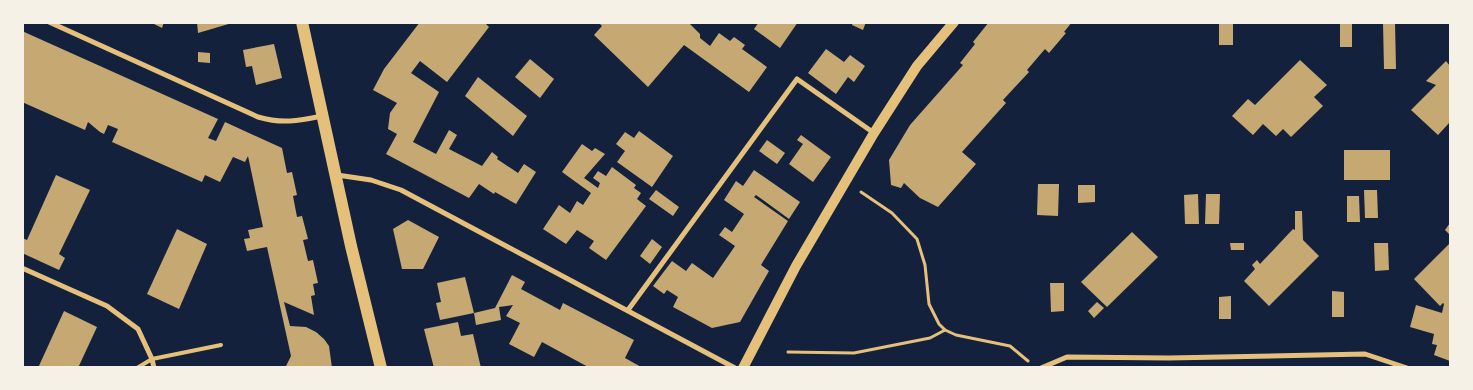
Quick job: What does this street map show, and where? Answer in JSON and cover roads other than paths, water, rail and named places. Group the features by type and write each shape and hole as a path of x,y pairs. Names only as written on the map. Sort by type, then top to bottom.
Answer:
{"main road":[{"path":"302,22 335,175 381,368"},
{"path":"743,368 796,266 874,133 917,66 954,22"}],"street":[{"path":"49,22 258,117 275,122 298,121 322,116"},
{"path":"628,310 797,79 874,133"},
{"path":"335,175 371,180 401,190 735,368"},
{"path":"22,268 107,306 138,329 152,359 154,368"},
{"path":"1041,368 1067,358 1365,354 1407,368"}],"lane":[{"path":"138,368 152,359 221,345"}]}
